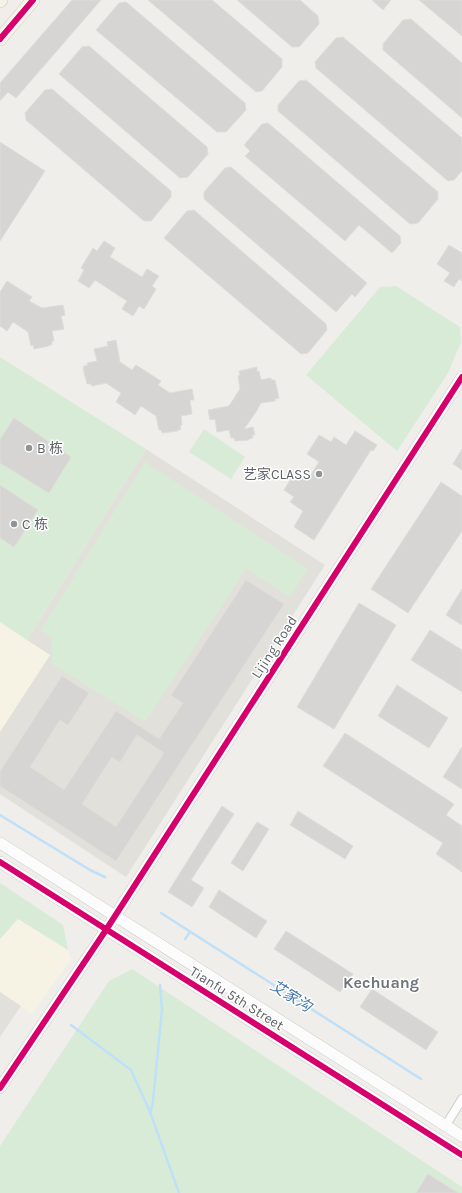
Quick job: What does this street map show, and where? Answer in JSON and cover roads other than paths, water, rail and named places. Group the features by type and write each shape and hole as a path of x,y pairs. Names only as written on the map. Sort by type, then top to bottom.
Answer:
{"main road":[{"path":"0,39 33,0"}],"street":[{"name":"Lijing Road","path":"0,1088 106,930 462,377"},
{"name":"Tianfu 5th Street","path":"0,843 462,1136"},
{"name":"Tianfu 5th Street","path":"0,862 462,1154"},
{"path":"446,1125 462,1100"}],"waterway":[{"name":"艾家沟","path":"0,815 90,870 105,877"},
{"name":"艾家沟","path":"161,913 421,1079"},
{"path":"185,939 190,932"},
{"path":"151,1111 162,1010 160,985"},
{"path":"71,1025 131,1070 150,1112 179,1193"}],"place":[{"name":"B 栋","path":"29,448"},
{"name":"艺家CLASS","path":"319,474"},
{"name":"C 栋","path":"14,524"}],"district":[{"name":"Kechuang","path":"381,982"}]}
